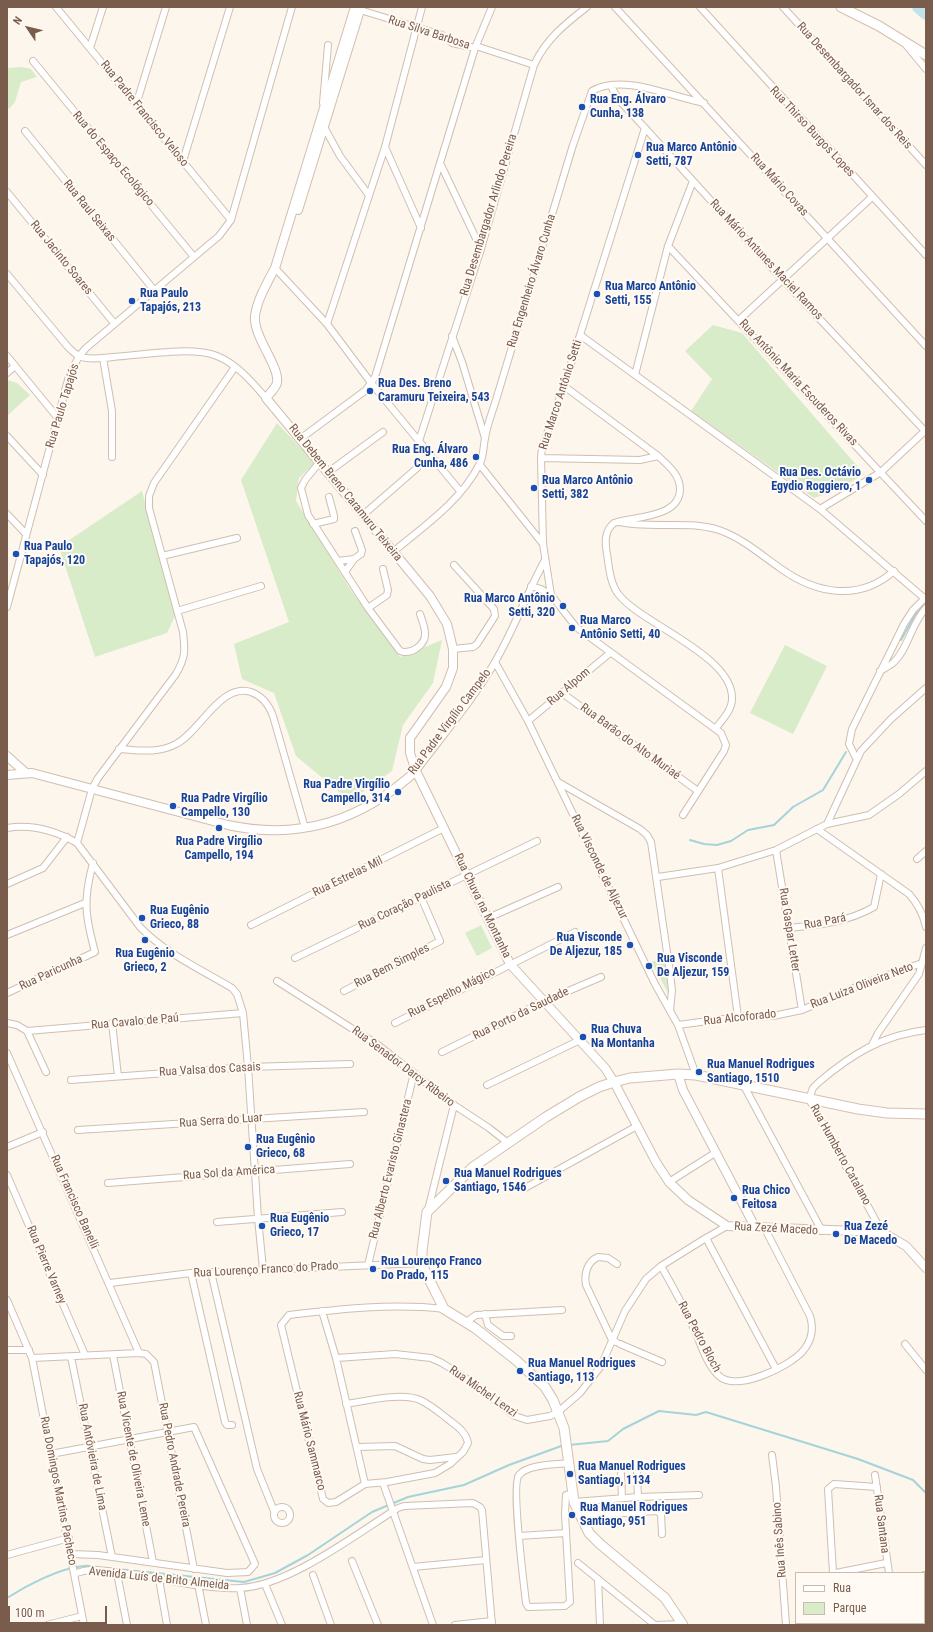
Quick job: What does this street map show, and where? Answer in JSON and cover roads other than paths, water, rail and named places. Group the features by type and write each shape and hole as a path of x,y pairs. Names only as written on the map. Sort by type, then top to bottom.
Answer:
{"main road":[{"path":"841,7 900,38 926,55"},
{"path":"683,1625 665,1598 600,1544 589,1533 579,1516 573,1498 564,1428 558,1412 545,1387 534,1375 466,1322 444,1309 422,1263 427,1212 473,1167 508,1143 578,1097 599,1087 630,1078 678,1074 696,1075 809,1099 887,1113 924,1116"}],"street":[{"name":"Rua Padre Francisco Veloso","path":"56,7 231,220"},
{"path":"90,48 103,7"},
{"path":"136,104 166,7"},
{"path":"182,162 230,7"},
{"path":"231,220 292,7"},
{"path":"327,324 384,147 422,7"},
{"path":"300,439 357,397 372,384 476,47 492,7"},
{"name":"Rua Desembargador Arlindo Pereira","path":"419,441 481,249 534,65 545,46 558,30 587,7"},
{"name":"Rua Mário Covas","path":"615,7 926,346"},
{"name":"Rua Thirso Burgos Lopes","path":"700,7 926,255"},
{"name":"Rua Desembargador Isnar dos Reis","path":"783,7 926,165"},
{"path":"277,271 321,118 358,8"},
{"path":"266,398 274,389 277,376 260,337 255,317 268,281 277,271 324,129 358,8"},
{"name":"Rua Silva Barbosa","path":"358,8 444,36 452,43 476,47 534,65"},
{"path":"900,38 926,69"},
{"path":"328,45 321,118 324,129 340,156 368,194"},
{"name":"Rua do Espaço Ecológico","path":"33,61 194,257"},
{"name":"Rua Engenheiro Álvaro Cunha","path":"393,552 443,510 460,492 480,465 485,438 589,96 596,88 637,85 682,99 704,103"},
{"name":"Rua Mário Antunes Maciel Ramos","path":"611,86 618,99 782,280 926,430"},
{"name":"Rua Marco Antônio Setti","path":"645,128 564,386 544,440 541,458 543,544 551,595 576,627 716,728 724,738 726,745 724,751 683,815"},
{"name":"Rua Raul Seixas","path":"25,131 154,290"},
{"path":"384,147 421,228"},
{"path":"441,164 481,249"},
{"path":"635,375 668,246 693,181"},
{"name":"Rua Jacinto Soares","path":"7,192 114,323"},
{"path":"739,320 872,197"},
{"name":"Rua Paulo Tapajós","path":"7,607 8,597 43,475 57,417 69,376 79,356 114,323 223,232 231,220"},
{"name":"Rua Antônio Maria Escuderos Rivas","path":"668,246 739,320 778,366 925,517"},
{"path":"277,271 327,324 372,384 460,492"},
{"path":"7,274 68,347 79,356"},
{"path":"580,335 820,510 925,597 913,610 880,671 850,734 851,748 856,758"},
{"path":"452,336 462,362 485,438"},
{"name":"Rua Debem Breno Caramuru Teixeira","path":"79,356 86,358 102,358 199,351 219,357 235,367 266,398 430,596 442,614 450,634 453,649 453,668 446,687 410,738 410,753 416,771"},
{"path":"7,356 57,417"},
{"path":"102,358 112,411 112,457"},
{"path":"7,373 15,366"},
{"path":"77,843 92,788 183,661 185,648 177,610 149,508 149,496 154,483 235,367"},
{"path":"564,386 658,456 672,469 678,479 680,493 676,504 662,512 611,525 607,532 606,547 614,585 619,595 643,614 698,652 716,667 727,681 733,700 727,714 716,728"},
{"path":"820,510 881,472 926,430"},
{"path":"327,473 383,432"},
{"path":"7,436 43,475"},
{"path":"541,458 640,460 658,456"},
{"path":"319,463 305,480 301,488 308,515 368,608 395,645 404,652 410,652 417,648 423,641 425,632 420,614"},
{"path":"480,465 543,544"},
{"path":"363,515 417,468"},
{"path":"313,524 334,519 329,496"},
{"path":"7,514 26,534"},
{"path":"618,522 641,525 702,526 718,530 735,536 782,570 807,583 832,590 852,591 869,588 884,581 894,572"},
{"path":"338,561 354,559 360,556 362,550 355,532"},
{"path":"162,556 237,538"},
{"path":"345,572 354,559"},
{"name":"Rua Padre Virgílio Campelo","path":"26,773 92,788 240,828 289,831 326,824 364,808 389,794 416,771 485,679 495,662 545,560"},
{"path":"453,649 473,647 477,644 494,620 495,612 454,565"},
{"path":"368,608 387,595 388,590 383,569"},
{"path":"177,610 261,586"},
{"path":"531,586 541,589 551,595"},
{"path":"880,671 891,664 898,657 914,624 926,608"},
{"name":"Rua Alpom","path":"528,721 610,653"},
{"name":"Rua Visconde de Aljezur","path":"495,662 528,721 655,984 678,1025 696,1075"},
{"path":"827,824 856,758 868,742 926,688"},
{"path":"119,749 154,751 177,744 230,692 237,690 252,693 259,696 266,703 273,716 305,828"},
{"name":"Rua Barão do Alto Muriaé","path":"562,693 698,791"},
{"path":"7,756 26,773"},
{"name":"Rua Chuva na Montanha","path":"416,771 468,875 510,964 605,1068 614,1082"},
{"path":"658,877 718,868 776,850 827,824 869,815 899,794 926,771"},
{"path":"7,775 26,773"},
{"path":"558,782 647,835 654,851 658,877 672,990 670,1011"},
{"path":"7,828 19,826 40,829 67,837 77,843 149,937 160,946 232,988 238,994 243,1013 248,1067 258,1218 263,1269"},
{"name":"Rua Estrelas Mil","path":"251,925 444,828"},
{"path":"817,829 909,894 918,904 924,915 926,927"},
{"path":"7,884 43,868 67,837"},
{"name":"Rua Coração Paulista","path":"295,958 537,841"},
{"name":"Rua Gaspar Letter","path":"776,850 802,1010"},
{"path":"917,859 926,851"},
{"path":"7,935 85,903 93,863"},
{"path":"718,868 738,1017"},
{"name":"Rua Pará","path":"789,928 840,921 866,912 874,906 881,874"},
{"path":"488,918 558,887"},
{"name":"Rua Bem Simples","path":"344,991 440,941 421,897"},
{"name":"Rua Paricunha","path":"7,993 95,952 85,903"},
{"name":"Rua Espelho Mágico","path":"395,1023 575,932"},
{"path":"872,1045 878,1033 914,982 922,963 926,948"},
{"name":"Rua Luiza Oliveira Neto","path":"802,1010 868,982 922,963"},
{"name":"Rua Porto da Saudade","path":"442,1052 545,1001 601,977"},
{"name":"Rua Senador Darcy Ribeiro","path":"277,981 378,1045 454,1105 489,1128 508,1143"},
{"name":"Rua Alcoforado","path":"678,1025 738,1017 773,1016 802,1010"},
{"name":"Rua Cavalo de Paú","path":"7,1023 17,1025 27,1031 243,1013"},
{"path":"112,1023 118,1076"},
{"path":"809,1099 813,1088 819,1082 872,1045 898,1035 926,1030"},
{"path":"27,1031 46,1072"},
{"path":"488,1086 580,1040"},
{"name":"Rua Francisco Banelli","path":"7,1053 110,1283 139,1353"},
{"name":"Rua Valsa dos Casais","path":"71,1080 248,1067 350,1064"},
{"name":"Rua Alberto Evaristo Ginastera","path":"368,1265 414,1073"},
{"path":"678,1074 683,1090 755,1227"},
{"name":"Rua Zezé Macedo","path":"614,1082 656,1162 670,1182 688,1200 727,1226 755,1227 765,1229 882,1232 906,1246 926,1268"},
{"path":"744,1086 822,1231"},
{"name":"Rua Humberto Catalano","path":"809,1099 882,1232"},
{"path":"427,1212 454,1105"},
{"name":"Rua Serra do Luar","path":"78,1130 364,1112"},
{"path":"525,1188 637,1126"},
{"path":"7,1147 43,1132"},
{"path":"670,1182 716,1153"},
{"name":"Rua Sol da América","path":"108,1183 350,1164"},
{"name":"Rua Pierre Varney","path":"7,1175 85,1355"},
{"path":"217,1222 342,1212"},
{"path":"558,1412 580,1393 601,1366 616,1342 625,1310 646,1279 661,1266 727,1226"},
{"name":"Rua Pedro Bloch","path":"661,1266 701,1345 719,1376 732,1381 755,1379 793,1359 802,1352 807,1344 813,1326 810,1316 765,1229"},
{"path":"706,1238 776,1368"},
{"path":"617,1264 608,1258 598,1257 593,1259 584,1278 586,1285 616,1342 662,1362"},
{"name":"Rua Lourenço Franco do Prado","path":"110,1283 191,1273 422,1263"},
{"path":"211,1272 257,1469 274,1511"},
{"path":"191,1273 224,1422 227,1425 232,1425"},
{"name":"Rua Domingos Martins Pacheco","path":"7,1300 32,1358 69,1538 84,1625"},
{"path":"346,1404 388,1398 420,1400 436,1410 463,1431 468,1443 463,1452 450,1464 435,1472 383,1483 365,1484 346,1404 336,1358 322,1311 400,1307 444,1309"},
{"path":"466,1322 476,1315 562,1310"},
{"name":"Rua Mário Sammarco","path":"322,1311 289,1315 281,1325 323,1499 328,1503 336,1502 365,1484"},
{"path":"485,1314 488,1325 503,1336 511,1336"},
{"path":"905,1344 926,1370"},
{"path":"7,1350 29,1350"},
{"path":"32,1358 139,1353"},
{"name":"Rua Pedro Andrade Pereira","path":"139,1353 146,1354 154,1362 194,1569"},
{"name":"Rua Michel Lenzi","path":"336,1358 395,1354 431,1358 451,1368 515,1416 523,1419 537,1419 558,1412"},
{"name":"Rua Vicente de Oliveira Leme","path":"113,1355 153,1562"},
{"name":"Rua Antôvieira de Lima","path":"71,1357 112,1556"},
{"name":"Avenida Luís de Brito Almeida","path":"72,1555 112,1556 194,1569 239,1573 252,1569 255,1561 196,1429 191,1426 167,1431"},
{"path":"51,1454 167,1431"},
{"path":"357,1447 395,1446 430,1460 457,1457"},
{"name":"Rua Inês Sabino","path":"772,1455 776,1487 786,1625"},
{"path":"568,1460 541,1465 523,1471 518,1476 515,1484 526,1605 565,1606 571,1598 566,1533 566,1496 573,1498 699,1496"},
{"path":"637,1473 638,1497"},
{"path":"621,1474 622,1498"},
{"name":"Rua Santana","path":"875,1475 886,1563 889,1572"},
{"path":"383,1483 433,1625"},
{"path":"835,1572 828,1494 829,1487 834,1484 876,1487"},
{"name":"Avenida Luís de Brito Almeida","path":"74,1573 90,1569 198,1584 240,1588 265,1584 308,1564 392,1509 404,1506 469,1502 478,1505 482,1510 492,1623"},
{"path":"579,1516 657,1511 660,1514 662,1534"},
{"path":"519,1536 566,1533"},
{"path":"7,1555 69,1538"},
{"path":"413,1567 486,1560"},
{"path":"352,1561 378,1625"},
{"path":"578,1563 655,1625 683,1625"},
{"path":"840,1572 886,1563"},
{"path":"117,1572 127,1625"},
{"path":"313,1575 331,1625"},
{"path":"159,1579 167,1625"},
{"path":"598,1579 600,1625"},
{"path":"198,1584 206,1625"},
{"path":"265,1584 282,1625"},
{"path":"240,1588 247,1625"},
{"path":"47,1625 82,1616"},
{"path":"454,1625 492,1623"}],"waterway":[{"path":"918,7 926,14"},
{"path":"901,640 915,615 926,604"},
{"path":"690,840 704,844 717,845 731,841 748,830 774,825 793,807 823,790 846,752"},
{"path":"569,1445 608,1441 623,1429 659,1411 696,1415 706,1412 858,1459 913,1480 926,1493"},
{"path":"107,1568 244,1582 275,1573 308,1555 372,1512 408,1497 464,1485 509,1465 564,1445"},
{"path":"7,1598 34,1583 65,1570 86,1566 102,1568"}],"place":[{"name":"Rua Eng. Álvaro Cunha, 138","path":"582,107"},
{"name":"Rua Marco Antônio Setti, 787","path":"638,155"},
{"name":"Rua Marco Antônio Setti, 155","path":"597,294"},
{"name":"Rua Paulo Tapajós, 213","path":"132,301"},
{"name":"Rua Des. Breno Caramuru Teixeira, 543","path":"370,391"},
{"name":"Rua Eng. Álvaro Cunha, 486","path":"476,457"},
{"name":"Rua Des. Octávio Egydio Roggiero, 1","path":"869,480"},
{"name":"Rua Marco Antônio Setti, 382","path":"534,488"},
{"name":"Rua Paulo Tapajós, 120","path":"16,554"},
{"name":"Rua Marco Antônio Setti, 320","path":"563,606"},
{"name":"Rua Marco Antônio Setti, 40","path":"572,628"},
{"name":"Rua Padre Virgílio Campello, 314","path":"398,792"},
{"name":"Rua Padre Virgílio Campello, 130","path":"173,806"},
{"name":"Rua Padre Virgílio Campello, 194","path":"219,828"},
{"name":"Rua Eugênio Grieco, 88","path":"142,918"},
{"name":"Rua Eugênio Grieco, 2","path":"145,940"},
{"name":"Rua Visconde De Aljezur, 185","path":"630,945"},
{"name":"Rua Visconde De Aljezur, 159","path":"649,966"},
{"name":"Rua Chuva Na Montanha","path":"583,1037"},
{"name":"Rua Manuel Rodrigues Santiago, 1510","path":"699,1072"},
{"name":"Rua Eugênio Grieco, 68","path":"248,1147"},
{"name":"Rua Manuel Rodrigues Santiago, 1546","path":"446,1181"},
{"name":"Rua Chico Feitosa","path":"734,1198"},
{"name":"Rua Eugênio Grieco, 17","path":"262,1226"},
{"name":"Rua Zezé De Macedo","path":"836,1234"},
{"name":"Rua Lourenço Franco Do Prado, 115","path":"373,1269"},
{"name":"Rua Manuel Rodrigues Santiago, 113","path":"520,1371"},
{"name":"Rua Manuel Rodrigues Santiago, 1134","path":"570,1474"},
{"name":"Rua Manuel Rodrigues Santiago, 951","path":"572,1515"}]}
